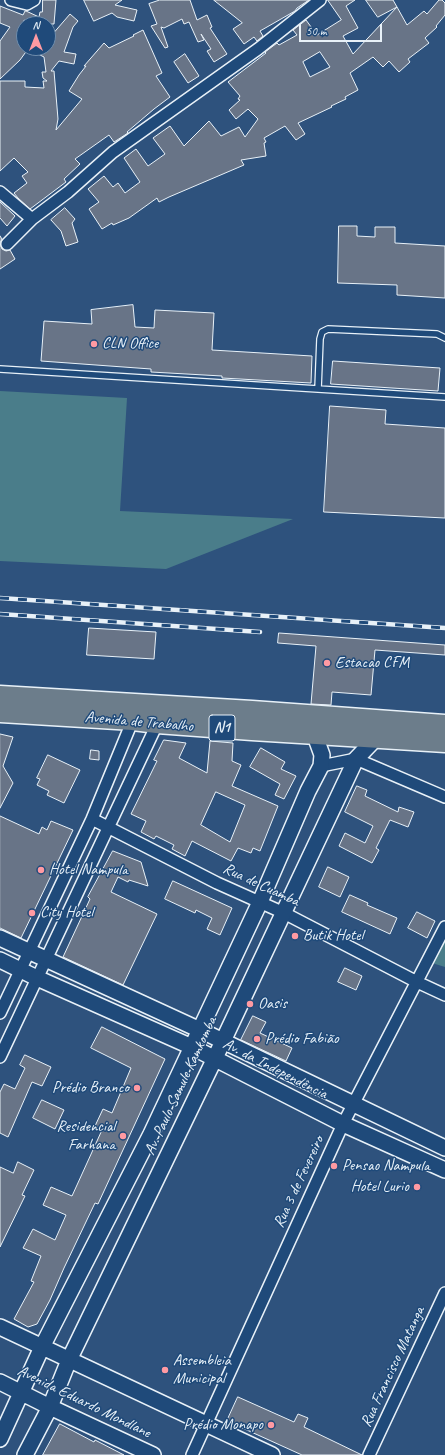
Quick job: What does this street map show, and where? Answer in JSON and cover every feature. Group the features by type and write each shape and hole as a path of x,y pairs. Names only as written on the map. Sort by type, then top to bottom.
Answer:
{"highway":[{"name":"Avenida de Trabalho","path":"0,696 161,715 252,721 445,725"},
{"name":"Avenida de Trabalho","path":"0,712 136,712"},
{"name":"Avenida de Trabalho","path":"252,721 314,733 445,742"}],"main road":[{"path":"314,733 322,755 321,766"},
{"name":"Av. Paulo Samule Kamkomba","path":"26,1455 50,1407 69,1360 215,1058 356,760 376,738"},
{"name":"Av. Paulo Samule Kamkomba","path":"0,1439 42,1347 151,1134 260,902 308,791 321,766"},
{"name":"Av. da Independência","path":"0,938 200,1030 445,1148"},
{"name":"Av. da Independência","path":"0,960 192,1047 343,1124 445,1170"},
{"name":"Avenida Eduardo Mondlane","path":"0,1327 272,1455"},
{"name":"Avenida Eduardo Mondlane","path":"0,1382 22,1391 50,1407 153,1455"}],"street":[{"path":"11,0 27,4 34,0"},
{"path":"7,244 32,219 68,192 113,152 258,48 320,0"},
{"path":"0,192 32,219"},
{"path":"0,1013 92,819 136,712"},
{"path":"0,1056 161,715"},
{"path":"321,766 356,760 445,797"},
{"name":"Rua de Cuamba","path":"92,819 217,883 284,913 445,995"},
{"name":"Rua 3 de Fevereiro","path":"192,1455 352,1104 445,927"},
{"name":"Rua Francisco Matanga","path":"369,1455 445,1293"}],"lane":[{"path":"318,389 320,339 322,332 328,329 437,334 445,338"},
{"path":"0,369 445,397"}],"green space":[{"path":"0,391 127,398 120,511 293,519 166,569 0,561"},
{"path":"445,940 445,967 432,963"}],"building":[{"path":"43,0 56,0 55,16 39,16 40,12 42,12"},
{"path":"84,0 122,0 115,5 137,10 134,21 117,17 112,13 94,21"},
{"path":"160,0 190,0 197,20 207,15 212,27 210,28 227,54 214,62 207,51 211,49 201,34 204,40 198,42 189,22 184,24 182,19 164,28 161,27 168,47 165,48 151,26 157,24 149,4"},
{"path":"214,0 309,0 295,11 260,31 263,36 257,41 254,37 244,44 233,29 242,23"},
{"path":"328,0 355,0 346,6 358,28 343,36 353,54 397,7 407,25 424,11 427,14 439,0 442,0 445,3 445,15 436,26 437,27 425,38 429,43 408,59 410,62 399,72 389,61 383,67 373,57 350,73 358,90 345,97 346,99 331,106 332,107 298,123 305,134 296,140 285,126 264,138 266,142 264,143 266,156 241,160 244,165 159,202 157,198 129,218 113,225 112,223 102,229 89,209 99,202 88,189 104,176 113,187 118,183 125,193 140,182 124,158 136,149 148,166 165,154 153,138 170,126 184,146 209,121 221,136 239,127 245,137 258,119 248,109 236,119 229,110 240,100 238,99 240,96 228,82 277,43 279,45 297,35 293,30 306,20 317,35 341,20","holes":["320,52 330,67 310,77 303,62"]},
{"path":"366,0 393,0 397,7 378,17"},
{"path":"0,6 23,15 26,11 37,16 16,16 16,56 23,56 0,79 0,41 10,27 0,23"},
{"path":"70,14 78,21 73,27 64,52 76,54 74,64 59,61 51,71 54,71 58,119 56,130 82,99 69,91 86,66 84,66 104,43 109,48 143,30 162,73 156,76 170,97 127,132 128,133 114,142 109,135 75,159 80,164 64,179 66,182 30,209 14,193 27,183 22,176 28,172 14,158 0,171 0,81 25,81 25,87 44,88 43,81 47,81 43,78 42,72 46,72 44,57 42,56 56,56 56,30"},
{"path":"185,54 199,76 188,83 174,62"},
{"path":"0,202 15,216 7,226 0,218"},
{"path":"65,208 75,219 72,223 78,242 66,246 61,231 51,220"},
{"path":"339,226 357,226 357,236 375,237 375,227 395,227 395,243 445,246 445,298 397,295 397,285 338,283"},
{"path":"0,243 2,249 6,251 10,250 15,259 0,269"},
{"path":"133,305 135,327 154,328 155,310 214,313 212,350 312,356 311,383 222,378 222,376 151,372 151,369 41,361 44,321 92,324 91,310"},
{"path":"333,361 440,368 438,391 331,384"},
{"path":"330,406 386,410 385,424 445,428 445,518 324,512"},
{"path":"89,628 156,632 154,659 87,655"},
{"name":"Estacao CFM","path":"279,633 445,645 445,655 375,650 371,695 332,692 331,705 311,704 316,646 278,643"},
{"path":"0,734 13,737 3,766 13,783 0,808"},
{"path":"164,740 186,743 179,758 207,773 210,741 233,743 232,761 241,765 232,786 278,806 260,851 253,848 251,853 238,848 231,861 192,841 185,856 172,849 174,845 156,836 154,839 141,832 146,821 131,814 157,761 154,760","holes":["216,792 245,805 230,842 201,825"]},
{"path":"261,748 285,762 281,769 296,776 284,799 275,795 280,784 250,767"},
{"path":"91,750 99,751 99,760 90,759"},
{"path":"48,755 80,770 64,803 47,795 49,791 37,785 40,779 37,778"},
{"path":"357,786 367,790 365,796 398,812 399,807 414,812 408,827 390,820 376,848 379,850 372,863 339,846 345,833 365,843 373,826 345,812"},
{"name":"Hotel Nampula","path":"0,816 39,834 42,827 47,830 51,821 73,830 21,938 0,928"},
{"path":"113,851 141,862 148,886 129,880 128,882 118,877 111,892 157,914 123,985 63,957 90,899 88,897"},
{"path":"328,867 349,877 340,897 319,887"},
{"path":"173,881 232,908 220,935 207,929 212,918 196,910 195,913 165,899"},
{"path":"350,895 368,903 367,905 397,918 390,934 342,912"},
{"path":"417,912 435,921 427,938 408,928"},
{"path":"345,968 362,976 356,990 338,982"},
{"name":"Prédio Fabião","path":"253,1016 266,1022 260,1033 292,1048 286,1061 241,1040"},
{"path":"102,1027 165,1059 98,1204 95,1203 50,1300 37,1324 28,1327 14,1319 34,1282 31,1281 41,1256 23,1248 33,1229 55,1240 66,1215 43,1205 51,1187 72,1196 102,1130 95,1126 103,1109 112,1113 131,1068 91,1048"},
{"path":"25,1055 51,1067 42,1086 32,1082 8,1137 0,1133 0,1092 4,1084 15,1089 25,1068 20,1065"},
{"path":"42,1100 64,1110 55,1129 33,1118"},
{"path":"18,1162 34,1170 22,1195 25,1196 0,1247 0,1167 13,1173"},
{"name":"Prédio Monapo","path":"238,1397 294,1422 298,1414 308,1418 304,1427 362,1455 302,1455 227,1421"},
{"path":"60,1424 94,1442 95,1440 124,1455 43,1455"}],"railway":[{"path":"0,598 445,628"},
{"path":"0,614 260,632"}],"place":[{"name":"CLN Office","path":"94,344"},
{"name":"Estacao CFM","path":"327,663"},
{"name":"Hotel Nampula","path":"41,870"},
{"name":"City Hotel","path":"32,913"},
{"name":"Butik Hotel","path":"295,936"},
{"name":"Oasis","path":"250,1004"},
{"name":"Prédio Fabião","path":"257,1039"},
{"name":"Prédio Branco","path":"137,1088"},
{"name":"Residencial Farhana","path":"123,1136"},
{"name":"Pensao Nampula","path":"334,1166"},
{"name":"Hotel Lurio","path":"417,1187"},
{"name":"Assembleia Municipal","path":"165,1370"},
{"name":"Prédio Monapo","path":"271,1425"}]}
